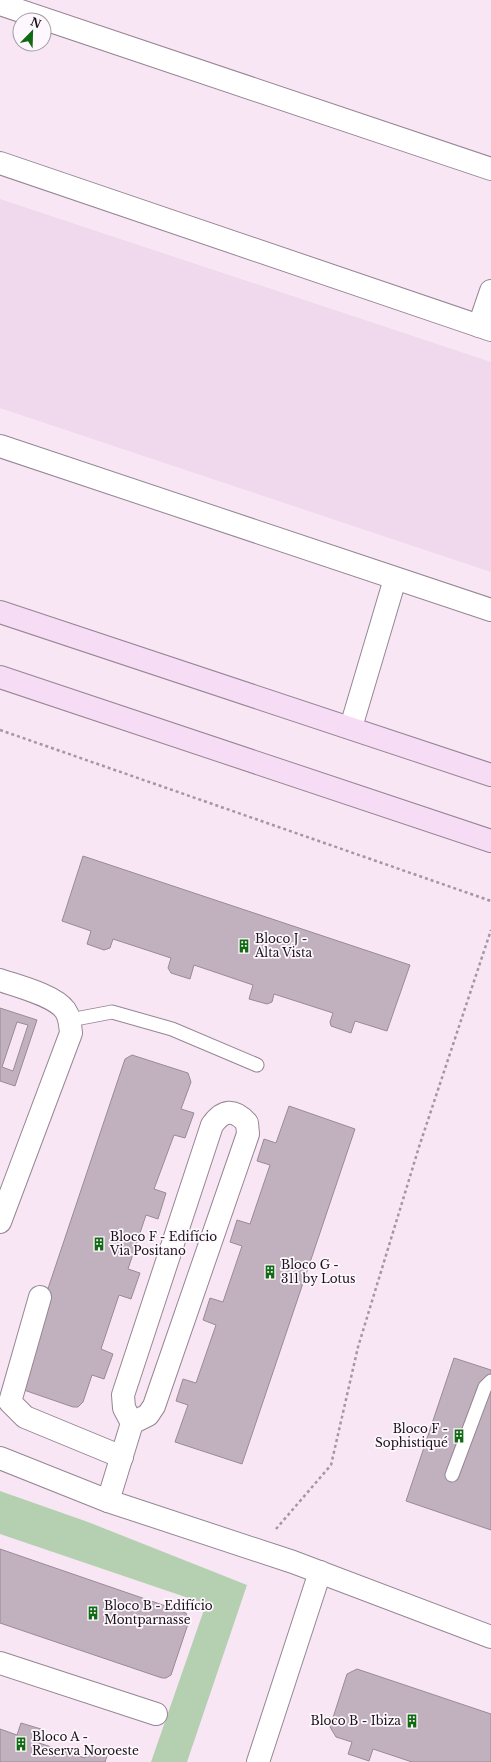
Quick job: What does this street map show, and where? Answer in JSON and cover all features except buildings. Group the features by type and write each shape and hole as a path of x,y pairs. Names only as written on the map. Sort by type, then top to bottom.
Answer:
{"street":[{"path":"0,4 491,169"},
{"path":"0,163 485,328 491,291"},
{"path":"0,446 491,610"},
{"path":"351,727 395,579"},
{"path":"0,612 351,727 491,775"},
{"path":"0,677 491,841"},
{"path":"0,980 52,1000 64,1009 70,1020 71,1033 0,1222"},
{"path":"108,1501 132,1423 124,1408 123,1395 212,1125 220,1116 227,1112 235,1113 247,1123 248,1134 154,1406 148,1415 132,1423"},
{"path":"40,1297 10,1402 25,1417 122,1457"},
{"path":"0,1458 108,1501 320,1572 491,1637"},
{"path":"258,1762 320,1572"},
{"path":"0,1663 156,1714"}],"lane":[{"path":"70,1020 112,1012 172,1029 256,1065"},
{"path":"452,1475 485,1387 491,1381"}],"path":[{"path":"0,730 491,900"},
{"path":"258,1550 331,1465 358,1347 419,1147 491,930"}],"shaded area":[{"path":"0,199 491,362 491,572 0,408"}],"green space":[{"path":"0,1491 88,1522 247,1585 187,1762 151,1762 206,1604 0,1534"}],"place":[{"name":"Bloco J - Alta Vista","path":"244,946"},
{"name":"Bloco F - Edifício Via Positano","path":"99,1244"},
{"name":"Bloco G - 311 by Lotus","path":"270,1272"},
{"name":"Bloco F - Sophistiqué","path":"459,1436"},
{"name":"Bloco B - Edifício Montparnasse","path":"93,1613"},
{"name":"Bloco B - Ibiza","path":"412,1721"},
{"name":"Bloco A - Reserva Noroeste","path":"21,1744"}]}
